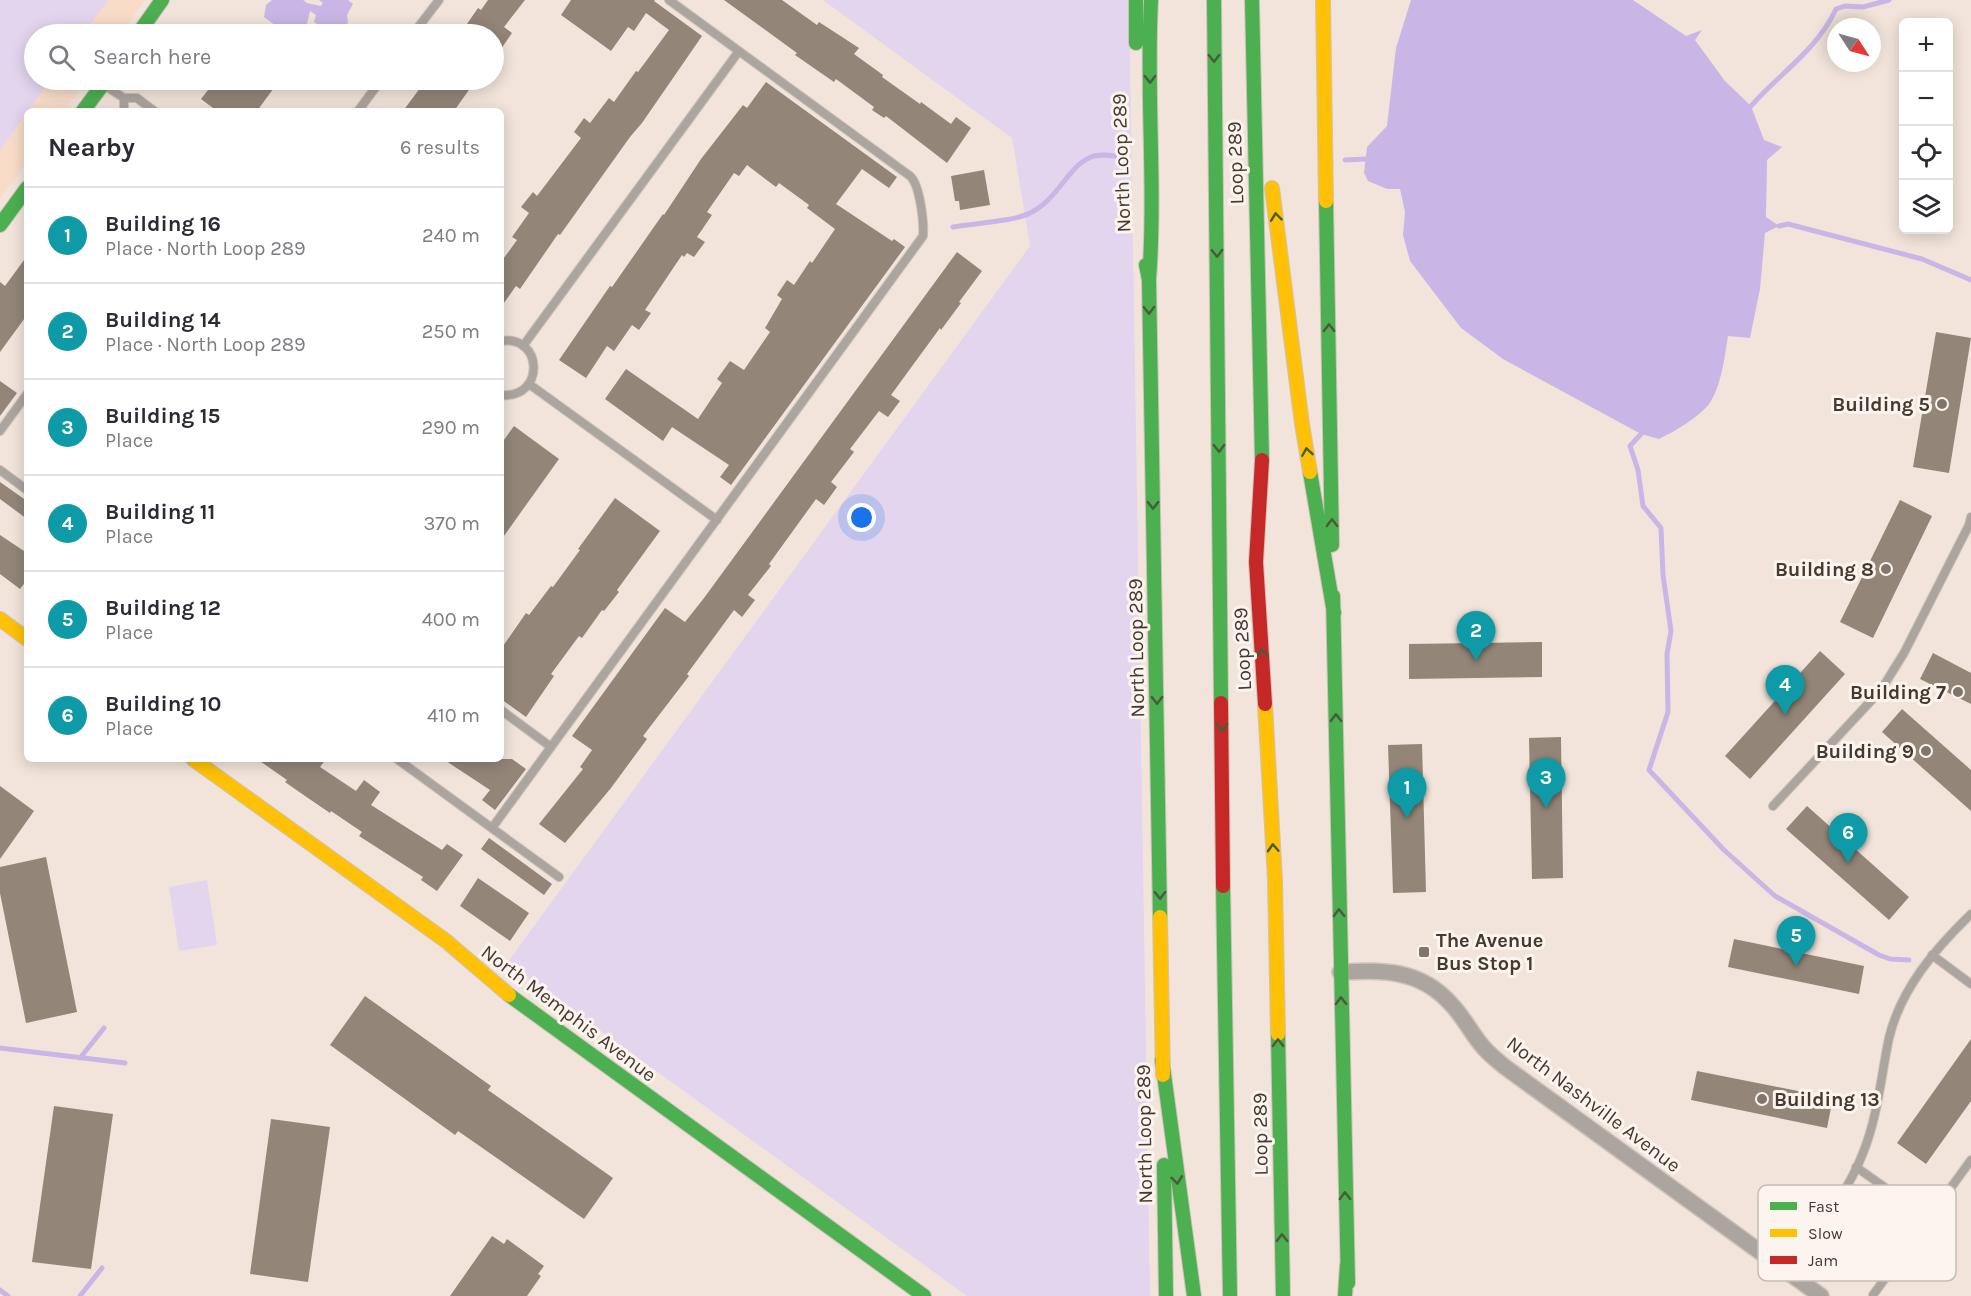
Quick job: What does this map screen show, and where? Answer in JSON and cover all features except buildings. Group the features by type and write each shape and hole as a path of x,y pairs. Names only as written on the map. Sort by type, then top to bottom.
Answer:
{"main road":[{"path":"145,24 162,0"},
{"name":"North Loop 289","path":"1136,0 1141,230 1149,280 1166,1296"},
{"path":"1149,280 1153,230 1149,40 1151,0"},
{"name":"Loop 289","path":"1214,0 1224,1008 1230,1296"},
{"name":"Loop 289","path":"1252,0 1263,442 1256,562 1275,880 1283,1296"},
{"path":"1266,0 1267,69"},
{"path":"1323,0 1347,1296"},
{"path":"85,108 99,90"},
{"path":"1271,170 1302,424 1334,613"},
{"path":"0,225 24,192"},
{"path":"0,619 24,637"},
{"name":"North Memphis Avenue","path":"199,762 214,769 446,940 496,986 924,1296"},
{"path":"1162,1060 1194,1296"}],"street":[{"name":"North Nashville Avenue","path":"1341,972 1375,970 1408,975 1422,981 1452,1004 1484,1048 1505,1066 1758,1250"},
{"name":"North Nashville Avenue","path":"1801,1281 1821,1296"}],"lane":[{"path":"421,24 439,0"},
{"path":"492,828 920,242 924,228 914,180 669,0"},
{"path":"523,346 739,51"},
{"path":"114,90 124,98 138,99 150,108"},
{"path":"360,108 374,90"},
{"path":"124,98 124,108"},
{"path":"504,341 512,341 523,346 533,361 534,373 529,384 514,395 504,395"},
{"path":"529,384 717,520"},
{"path":"0,431 24,398"},
{"path":"0,470 24,488"},
{"path":"1773,806 1881,690 1904,653 1971,517"},
{"path":"504,712 551,747"},
{"path":"401,762 559,877"},
{"path":"1848,1185 1863,1153 1872,1125 1890,1035 1901,1006 1915,978 1971,914"},
{"path":"1932,956 1971,984"},
{"path":"1953,1185 1971,1160"},
{"path":"1856,1167 1882,1185"},
{"path":"1873,1295 1883,1281"}],"shaded area":[{"path":"0,0 145,0 127,24 24,24 24,90 80,90 66,108 24,108 24,166 0,199"},
{"path":"0,0 108,0 90,24 24,24 24,90 43,90 30,108 24,108 24,116 0,150"},
{"path":"272,0 303,0 321,6 323,3 319,0 348,0 353,4 347,15 346,24 317,24 314,22 316,15 310,11 307,24 273,24 264,17 266,5"},
{"path":"823,0 1129,0 1150,1296 967,1296 507,963 1030,246 1012,138"},
{"path":"1411,0 1633,0 1686,36 1702,30 1695,40 1725,81 1751,106 1764,140 1782,147 1767,160 1766,217 1779,226 1765,233 1760,289 1750,338 1728,336 1722,371 1713,397 1699,414 1679,428 1659,439 1641,434 1503,359 1461,328 1410,261 1403,235 1405,212 1400,189 1387,189 1368,181 1364,173 1367,147 1387,126 1396,48"},
{"path":"207,880 217,945 179,951 169,887"}],"waterway":[{"path":"1751,106 1819,37 1836,9 1845,6 1863,7 1889,0"},
{"path":"953,227 1003,220 1030,213 1048,200 1083,161 1098,155 1123,157"},
{"path":"1345,160 1365,159"},
{"path":"1779,226 1788,224 1922,259 1971,280"},
{"path":"1641,434 1630,446 1638,470 1643,506 1661,528 1663,575 1671,631 1667,654 1668,712 1649,770 1724,850 1775,896 1879,955 1890,959 1909,960"},
{"path":"80,1058 104,1028"},
{"path":"0,1048 125,1063"},
{"path":"80,1296 102,1268"},
{"path":"0,1290 8,1296"}],"traffic: fast":[{"path":"145,24 162,0"},
{"path":"1136,0 1136,43"},
{"path":"1149,280 1152,210 1151,0"},
{"path":"1214,0 1221,703"},
{"path":"1252,0 1262,460"},
{"path":"85,108 99,90"},
{"path":"0,225 24,192"},
{"path":"1326,201 1332,545"},
{"path":"1146,265 1149,280 1160,917"},
{"path":"1310,472 1334,613"},
{"path":"1333,596 1348,1283"},
{"path":"1223,886 1230,1296"},
{"path":"509,995 924,1296"},
{"path":"1278,1034 1283,1296"},
{"path":"1162,1060 1194,1296"},
{"path":"1164,1165 1166,1296"},
{"path":"1345,1296 1347,1265"}],"traffic: slow":[{"path":"1323,0 1326,201"},
{"path":"1272,188 1310,472"},
{"path":"0,619 24,637"},
{"path":"1265,704 1275,880 1278,1034"},
{"path":"197,762 446,941 509,995"},
{"path":"1160,917 1163,1075"}],"traffic: jam":[{"path":"1262,460 1256,562 1265,704"},
{"path":"1221,703 1223,886"}],"place":[{"name":"Building 5","path":"1942,404"},
{"name":"Building 8","path":"1886,569"},
{"name":"Building 14","path":"1476,661"},
{"name":"Building 7","path":"1958,692"},
{"name":"Building 11","path":"1785,715"},
{"name":"Building 9","path":"1926,751"},
{"name":"Building 15","path":"1546,808"},
{"name":"Building 16","path":"1407,818"},
{"name":"Building 10","path":"1848,863"},
{"name":"The Avenue Bus Stop 1","path":"1424,952"},
{"name":"Building 12","path":"1796,966"},
{"name":"Building 13","path":"1762,1099"}]}
